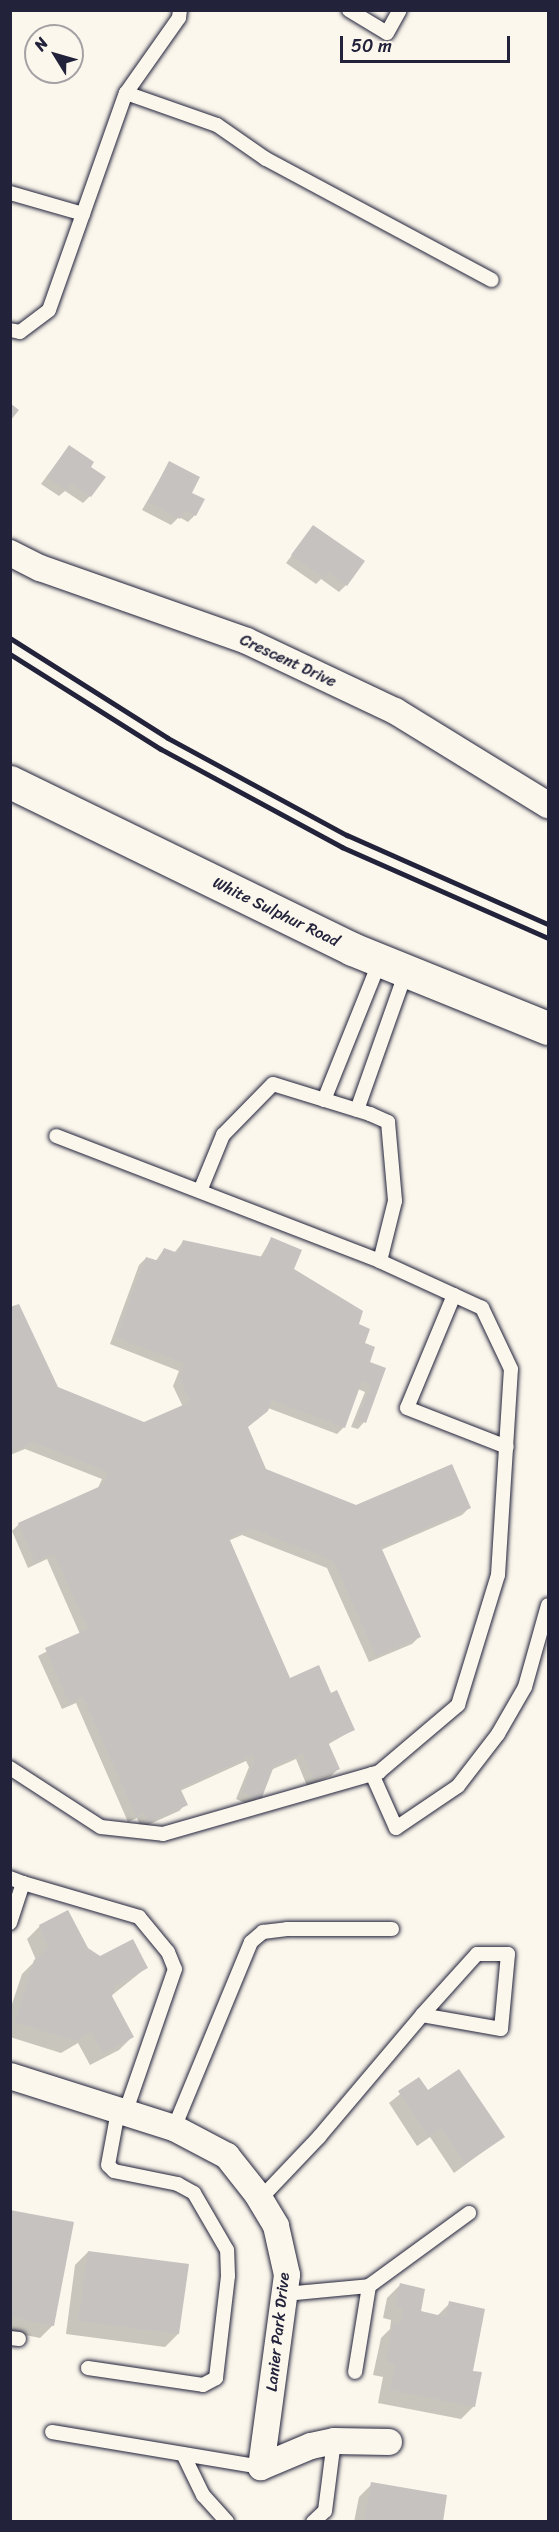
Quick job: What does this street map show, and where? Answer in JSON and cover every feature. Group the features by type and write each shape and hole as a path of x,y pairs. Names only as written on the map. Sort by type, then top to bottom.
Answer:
{"street":[{"name":"Crescent Drive","path":"10,553 40,568 247,641 395,711 549,805"},
{"name":"White Sulphur Road","path":"10,782 393,967 549,1028"},
{"name":"Lanier Park Drive","path":"10,2076 174,2128 227,2156 260,2199 276,2226 288,2274 261,2467"},
{"path":"261,2467 311,2446 334,2441 389,2442"}],"lane":[{"path":"10,330 20,332 49,310 126,93 179,18 180,10"},
{"path":"349,10 387,33 399,10"},
{"path":"126,93 217,125 266,159 492,280"},
{"path":"10,193 83,214"},
{"path":"324,1100 393,967"},
{"path":"357,1110 393,967"},
{"path":"200,1191 223,1135 273,1084 388,1122 395,1201 380,1261"},
{"path":"10,1768 101,1827 163,1834 372,1774 459,1705 498,1575 511,1369 482,1308 380,1261 56,1136"},
{"path":"454,1295 407,1408 507,1447"},
{"path":"372,1774 396,1828 458,1786 498,1734 525,1687 549,1605"},
{"path":"10,1923 17,1880 139,1917 168,1952 175,1969 121,2112 108,2165 114,2171 178,2184 194,2193 227,2250 228,2276 216,2378 203,2385 88,2368"},
{"path":"174,2128 251,1942 263,1932 286,1929 392,1929"},
{"path":"260,2199 477,1954 508,1954 501,2029 423,2015"},
{"path":"285,2294 369,2286 469,2213"},
{"path":"355,2372 369,2286"},
{"path":"52,2432 261,2467"},
{"path":"313,2522 325,2511 334,2441"},
{"path":"183,2454 203,2495 227,2522"}],"building":[{"path":"10,403 19,410 10,421"},
{"path":"69,445 94,462 91,467 106,477 91,497 71,484 67,490 47,477"},
{"path":"169,461 200,477 192,493 205,499 196,516 184,510 180,519 148,502"},
{"path":"313,525 365,561 347,586 328,572 324,578 291,555"},
{"path":"271,1237 302,1250 294,1269 363,1311 359,1324 370,1329 365,1343 375,1347 370,1362 386,1368 366,1423 357,1420 371,1385 362,1381 345,1428 272,1400 268,1411 248,1427 266,1469 356,1505 452,1464 471,1508 381,1547 421,1637 376,1656 334,1561 250,1528 229,1538 290,1678 319,1665 331,1693 337,1690 355,1730 328,1742 340,1769 314,1780 303,1753 274,1766 261,1800 242,1792 255,1759 253,1755 180,1788 188,1805 149,1822 144,1812 136,1816 83,1697 69,1703 45,1648 88,1629 54,1553 35,1562 18,1523 103,1485 108,1472 33,1442 10,1452 10,1307 19,1304 58,1387 144,1422 190,1402 180,1378 185,1364 116,1337 146,1257 159,1261 164,1248 178,1253 183,1240 263,1257"},
{"path":"68,1910 88,1948 100,1956 133,1939 148,1968 115,1985 112,1996 134,2037 103,2053 91,2031 75,2041 15,2022 34,1960 49,1948 39,1925"},
{"path":"459,2069 505,2137 465,2164 441,2128 428,2137 398,2091 419,2077 428,2090"},
{"path":"10,2210 74,2222 54,2326 10,2317"},
{"path":"88,2251 189,2264 179,2334 78,2321"},
{"path":"400,2283 425,2289 421,2311 446,2317 449,2301 485,2309 473,2371 482,2372 475,2407 390,2390 395,2364 386,2362 393,2323 400,2324 403,2307 395,2306"},
{"path":"371,2482 447,2495 443,2522 364,2522"}],"railway":[{"path":"10,638 168,738 347,835 548,924"},
{"path":"10,654 161,749 342,847 548,938"}]}
